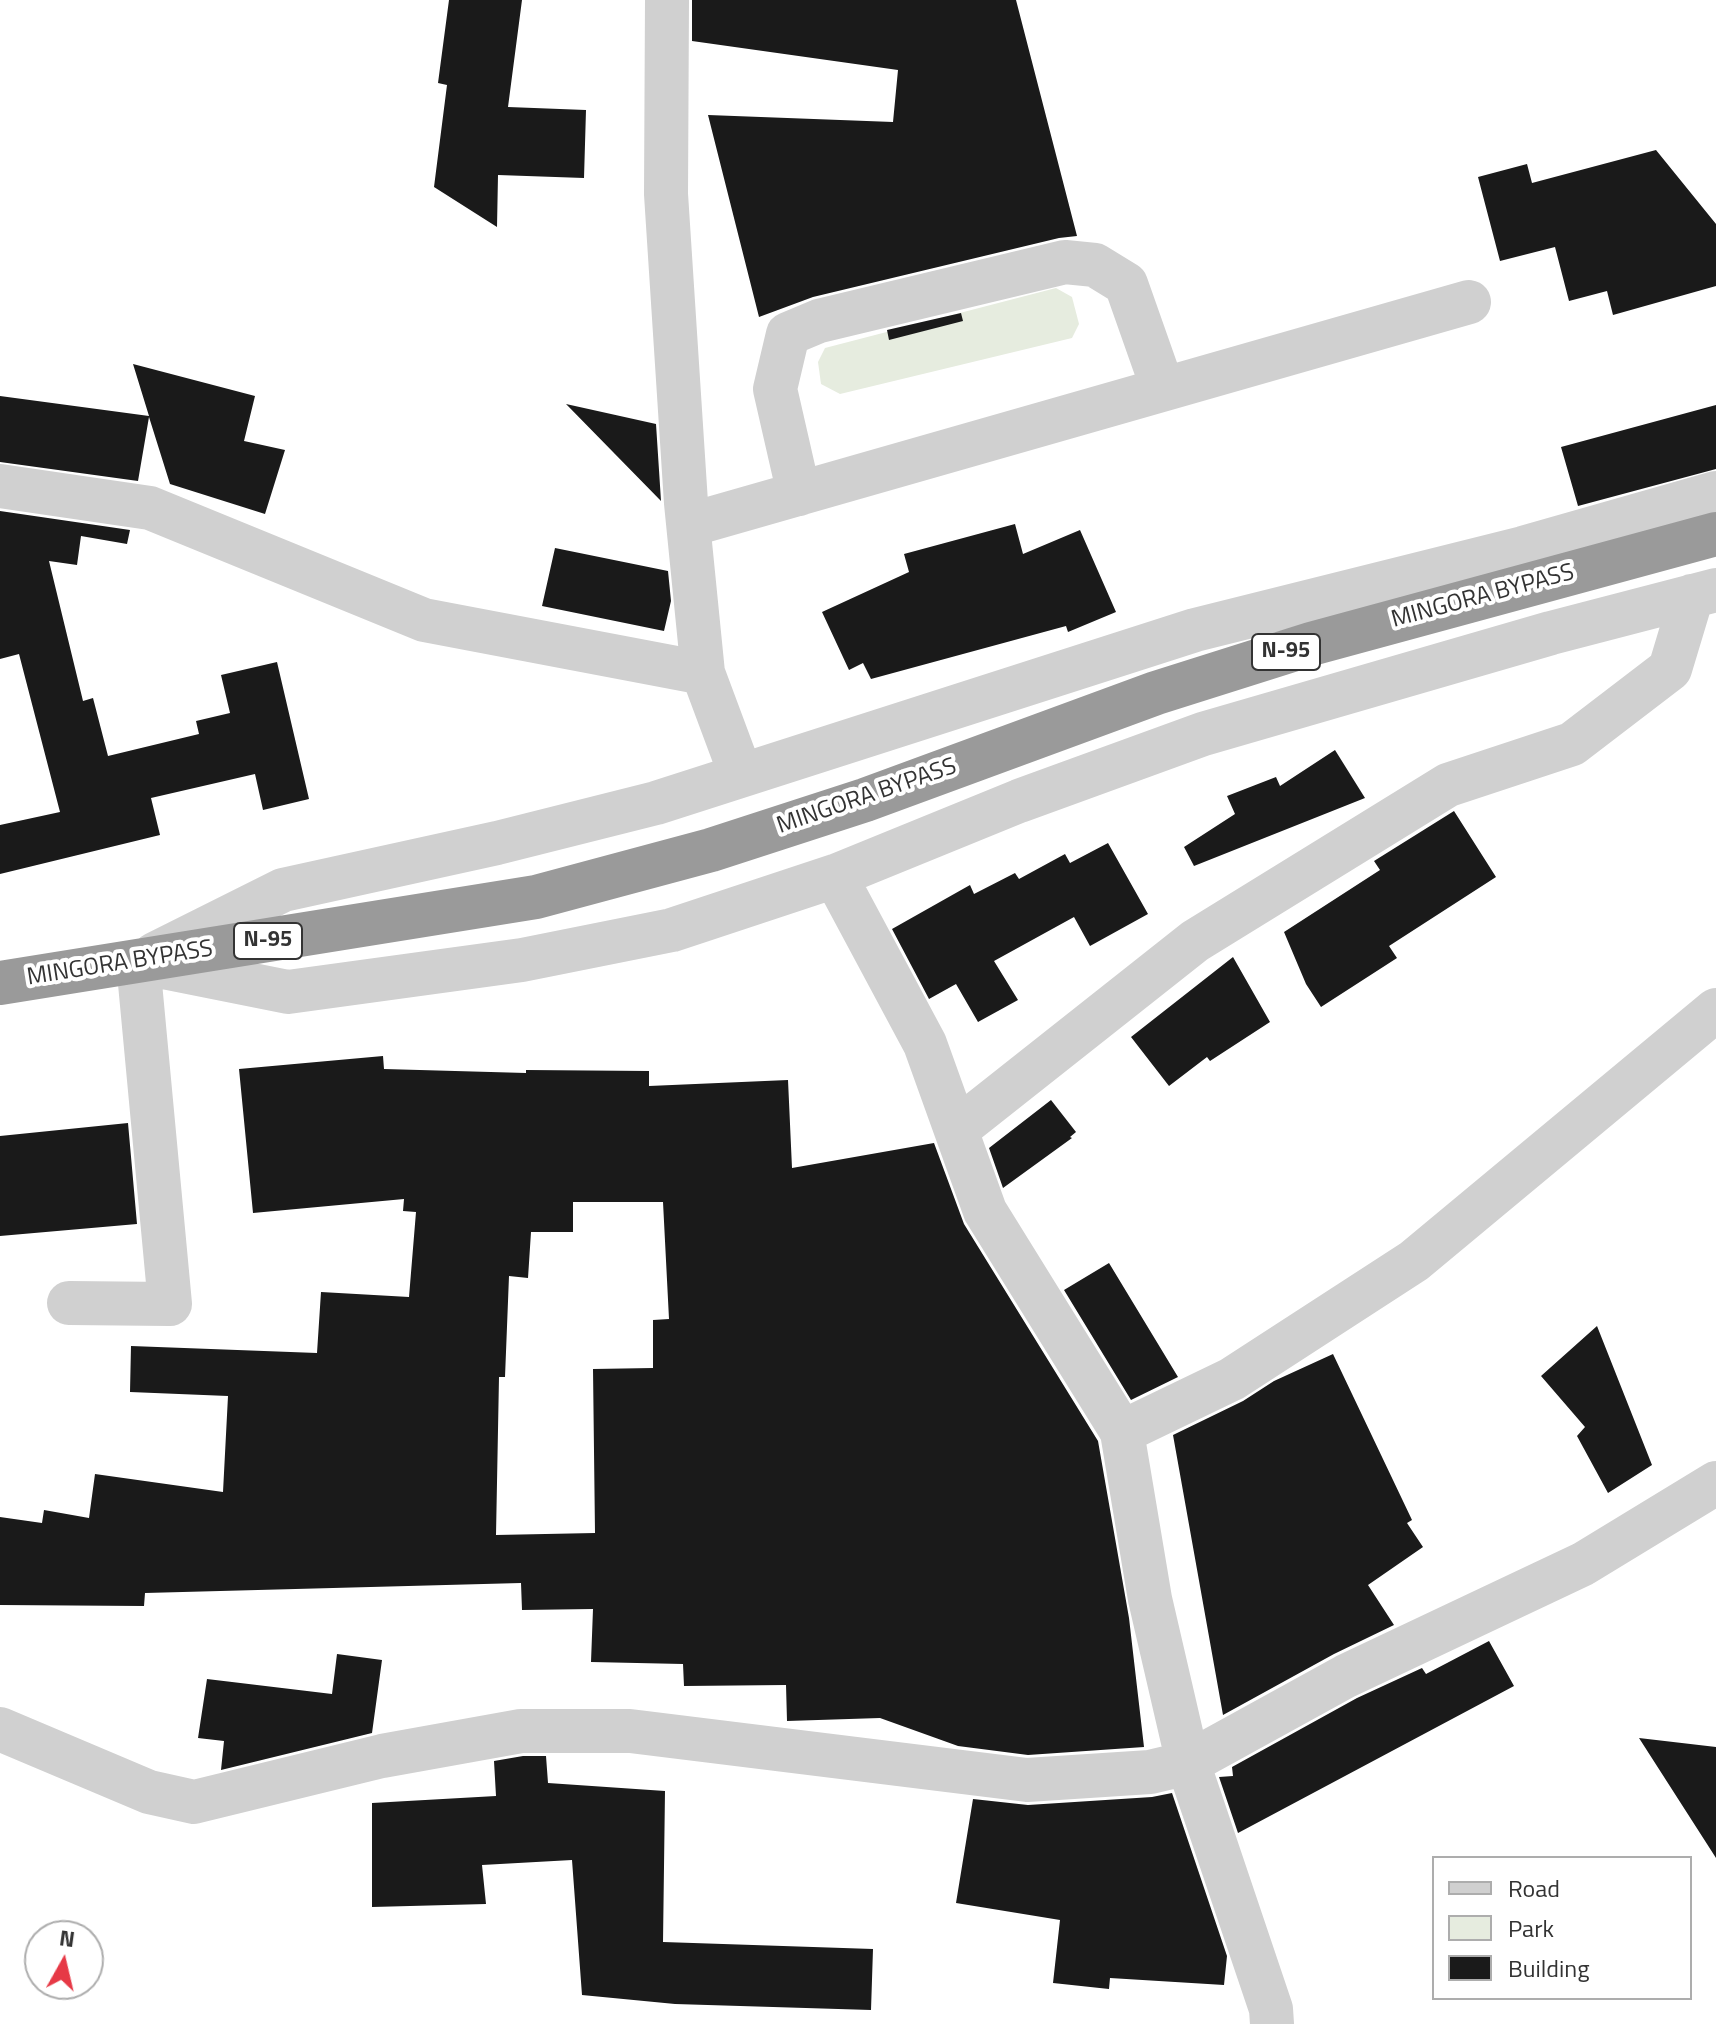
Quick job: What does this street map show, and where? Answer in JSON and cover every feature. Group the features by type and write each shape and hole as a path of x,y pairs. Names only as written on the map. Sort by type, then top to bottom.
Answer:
{"highway":[{"name":"MINGORA BYPASS","path":"0,983 536,897 711,850 865,800 1156,693 1311,644 1716,534"}],"street":[{"path":"667,0 666,194 689,525 703,673 741,775"},
{"path":"799,494 775,389 788,334 819,321 1065,262 1095,265 1126,284 1163,389"},
{"path":"689,525 1469,302"},
{"path":"0,486 150,508 424,620 703,673"},
{"path":"138,962 283,890 526,836 656,803 1195,630 1523,548 1716,493"},
{"path":"138,962 288,992 522,960 672,930 835,876 1019,801 1203,734 1520,641 1704,593"},
{"path":"956,1130 1195,941 1448,785 1572,744 1670,669 1704,593"},
{"path":"835,876 925,1044 985,1211 1122,1432 1150,1599 1188,1763 1271,2009 1272,2024"},
{"path":"69,1303 170,1304 138,962"},
{"path":"1122,1432 1232,1379 1414,1261 1716,1010"},
{"path":"0,1729 149,1792 194,1802 382,1756 521,1731 630,1731 1027,1780 1150,1772 1188,1763 1346,1676 1583,1564 1716,1483"}],"green space":[{"path":"1056,288 1072,297 1079,324 1072,338 840,394 821,384 818,362 825,348"}],"building":[{"path":"449,0 522,0 508,107 586,110 584,178 498,175 497,227 434,187 447,85 438,83"},
{"path":"692,0 1016,0 1077,236 813,297 759,317 708,115 893,122 898,70 692,41"},
{"path":"1656,150 1716,224 1716,286 1613,315 1607,291 1569,301 1555,247 1500,261 1478,177 1527,164 1532,183"},
{"path":"961,313 963,321 889,340 887,330"},
{"path":"133,364 255,396 244,441 285,450 265,514 170,484 149,417 138,481 0,462 0,396 149,416"},
{"path":"566,404 656,424 661,501"},
{"path":"1716,405 1716,469 1578,506 1561,447"},
{"path":"0,511 130,530 127,544 81,536 77,565 49,561 83,701 93,698 108,756 199,734 196,721 230,713 221,675 277,662 309,799 263,810 255,774 151,798 160,835 0,874 0,825 60,812 19,654 0,659"},
{"path":"1015,524 1023,554 1080,530 1116,612 1068,632 1066,626 871,679 863,663 849,670 822,612 909,572 904,554"},
{"path":"555,548 668,571 671,601 664,631 542,606"},
{"path":"1335,750 1365,798 1194,866 1184,847 1235,814 1227,796 1276,777 1280,786"},
{"path":"1454,811 1496,877 1389,946 1397,958 1321,1007 1306,984 1284,932 1380,870 1374,861"},
{"path":"1108,843 1148,914 1090,946 1074,917 994,961 1018,1000 978,1022 956,984 929,999 892,929 970,885 974,894 1015,873 1019,879 1065,854 1070,863"},
{"path":"1233,957 1270,1022 1210,1061 1207,1057 1169,1086 1131,1037"},
{"path":"383,1056 384,1069 526,1073 526,1070 649,1071 649,1086 788,1080 792,1168 934,1143 964,1224 1098,1441 1129,1618 1144,1747 1028,1755 958,1746 880,1718 787,1721 786,1685 684,1686 683,1664 591,1662 593,1609 522,1610 521,1583 145,1593 144,1606 0,1605 0,1517 42,1523 44,1510 89,1518 95,1474 223,1492 228,1396 130,1392 131,1346 317,1353 321,1292 409,1297 416,1212 403,1211 404,1199 253,1213 239,1069","holes":["573,1202 663,1202 669,1319 653,1320 653,1368 593,1369 595,1533 496,1535 499,1377 505,1377 509,1276 528,1278 531,1232 573,1232"]},
{"path":"1051,1100 1076,1132 1003,1188 989,1148"},
{"path":"128,1123 137,1224 0,1236 0,1136"},
{"path":"1109,1263 1178,1377 1131,1400 1064,1290"},
{"path":"1597,1326 1652,1465 1608,1493 1577,1436 1585,1427 1541,1376"},
{"path":"1333,1354 1412,1520 1407,1523 1423,1547 1368,1585 1394,1625 1223,1715 1173,1435 1243,1401 1274,1381"},
{"path":"1489,1641 1514,1686 1238,1833 1219,1777 1233,1776 1232,1767 1357,1698 1422,1668 1426,1674"},
{"path":"337,1654 382,1660 372,1733 221,1770 224,1741 198,1738 207,1679 332,1694"},
{"path":"1639,1738 1716,1747 1716,1858"},
{"path":"546,1756 548,1783 665,1791 663,1942 873,1949 871,2010 675,2004 582,1995 572,1860 482,1865 486,1904 372,1907 372,1803 496,1796 494,1761"},
{"path":"1172,1793 1227,1956 1224,1985 1110,1978 1109,1989 1053,1983 1060,1920 956,1903 973,1799 1028,1805"}]}
